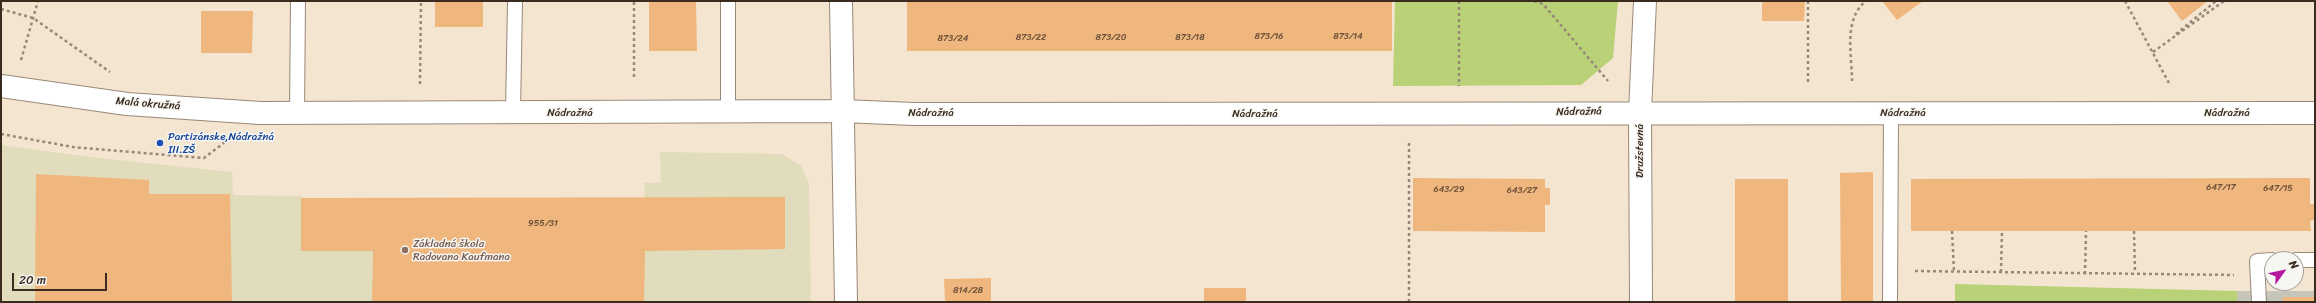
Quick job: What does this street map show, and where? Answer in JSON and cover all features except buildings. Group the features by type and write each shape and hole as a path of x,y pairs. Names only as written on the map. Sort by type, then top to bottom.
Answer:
{"street":[{"path":"841,1 846,302"},
{"name":"Družstevná","path":"1641,302 1640,112 1645,1"},
{"name":"Malá okružná","path":"1,86 127,104 297,114"},
{"name":"Nádražná","path":"297,114 843,111 921,114 1640,112 2315,113"}],"lane":[{"path":"297,114 298,1"},
{"path":"513,113 515,1"},
{"path":"728,1 728,112"},
{"path":"1890,302 1891,113"},
{"path":"2259,302 2257,260 2264,260"},
{"path":"2304,260 2315,260"}],"path":[{"path":"19,67 38,1"},
{"path":"420,1 420,87"},
{"path":"634,1 634,77"},
{"path":"1458,1 1459,94"},
{"path":"1534,1 1543,4"},
{"path":"1541,1 1608,81"},
{"path":"1808,1 1808,82"},
{"path":"1852,81 1851,23 1857,8 1866,1"},
{"path":"2125,1 2170,85"},
{"path":"2175,36 2178,30 2216,1"},
{"path":"2152,52 2224,1"},
{"path":"1,9 33,18 116,77"},
{"path":"1,134 73,147 204,158 225,142"},
{"path":"1409,135 1409,302"},
{"path":"1952,231 1954,271"},
{"path":"2085,274 2086,231"},
{"path":"2134,231 2135,273"},
{"path":"2001,272 2002,232"},
{"path":"1890,272 1954,271 2258,276"}],"shaded area":[{"name":"Základná škola Radovana Kaufmana","path":"1,145 90,157 232,172 233,195 301,196 303,198 645,198 644,183 661,183 660,152 782,154 801,166 809,184 811,302 1,302"},
{"path":"2237,291 2315,291 2315,302 2237,302"}],"green space":[{"path":"1395,1 1618,1 1613,58 1581,85 1393,86"},
{"path":"1955,284 2237,291 2237,302 1955,302"}],"place":[{"name":"Partizánske,Nádražná III.ZŠ","path":"160,143"},
{"name":"Základná škola Radovana Kaufmana","path":"405,250"}]}
